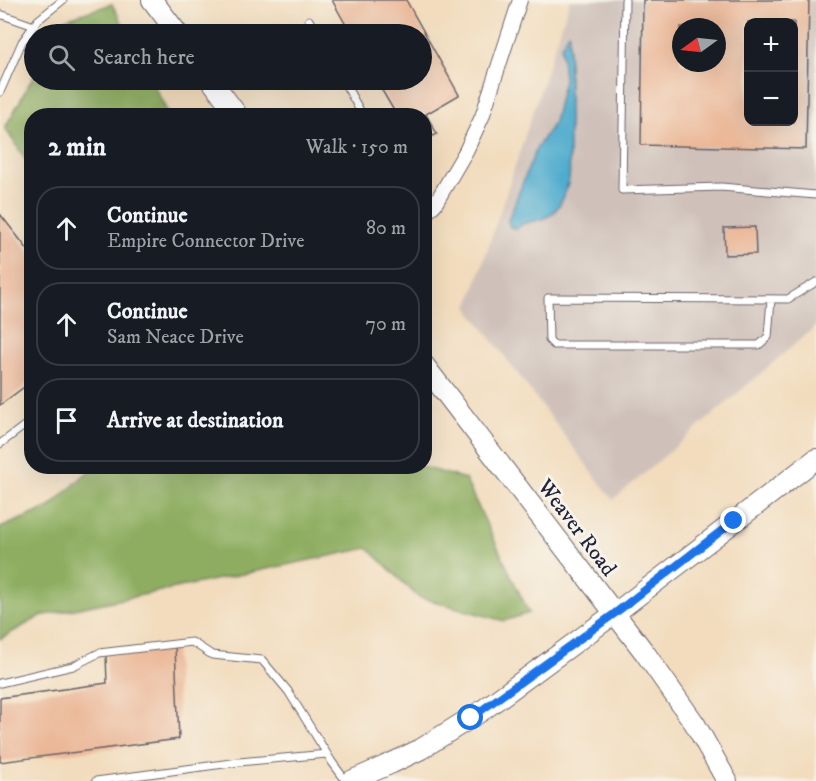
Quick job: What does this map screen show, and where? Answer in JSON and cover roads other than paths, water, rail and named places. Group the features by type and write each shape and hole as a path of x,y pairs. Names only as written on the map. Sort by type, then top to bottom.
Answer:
{"main road":[{"path":"152,0 170,24"},
{"path":"218,90 232,108"},
{"name":"Weaver Road","path":"432,375 645,654 695,724 727,781"},
{"path":"351,781 421,749 483,710 614,614 816,459"}],"street":[{"path":"432,207 466,151 482,117 520,0"}],"lane":[{"path":"35,24 62,0"},
{"path":"625,0 621,190 721,187 816,195"},
{"path":"0,14 28,24"},
{"path":"309,20 311,24"},
{"path":"0,92 24,39"},
{"path":"349,90 359,108"},
{"path":"771,299 768,338 759,345 554,345 549,340 548,298 788,299 816,282"},
{"path":"0,444 24,426"},
{"path":"0,683 73,666 99,653 192,642 212,656 262,660 288,692 346,781"},
{"path":"96,781 327,753"}],"water":[{"path":"569,31 570,169 566,189 558,208 552,214 525,223 516,229 510,227 508,220 536,149 554,122 564,80 561,47"}]}
